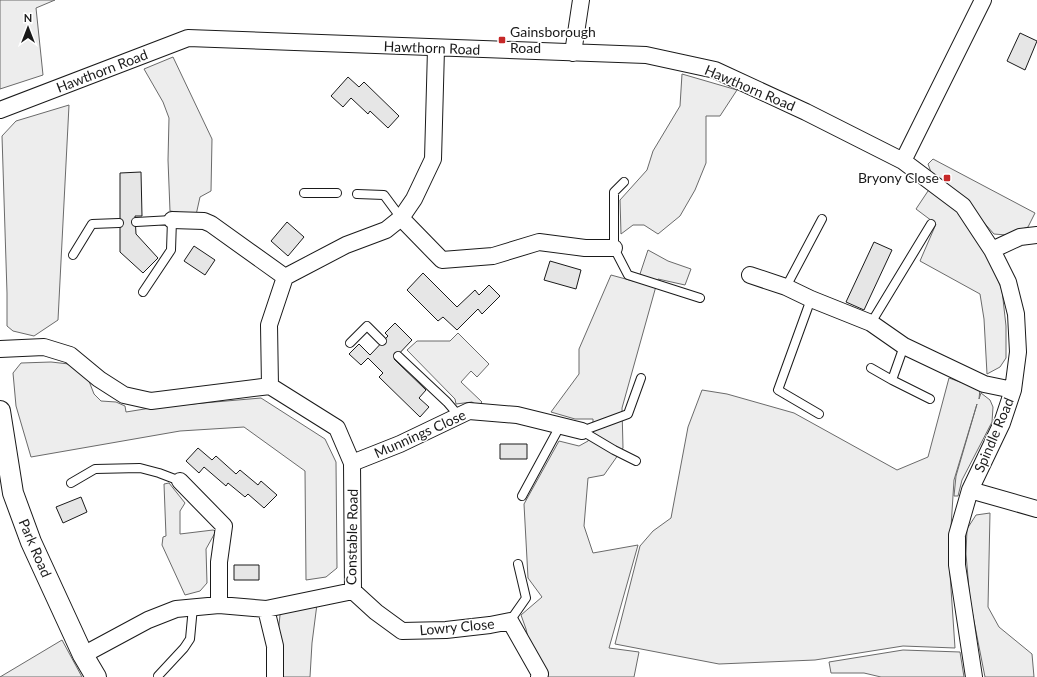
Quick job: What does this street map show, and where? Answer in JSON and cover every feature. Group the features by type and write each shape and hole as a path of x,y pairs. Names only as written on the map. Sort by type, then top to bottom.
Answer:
{"street":[{"path":"573,53 581,0"},
{"path":"903,161 983,0"},
{"name":"Hawthorn Road","path":"0,110 188,38 436,49 646,55 715,70 806,112 903,161"},
{"path":"0,349 44,346 70,355 99,379 124,395 151,401 270,386 269,325 285,277 346,245 386,230 401,218 414,199 433,159 436,49"},
{"name":"Spindle Road","path":"903,161 964,206 992,250 1008,282 1016,314 1018,352 1013,390 1002,423 970,490 957,535 957,565 974,677"},
{"path":"401,218 442,260 493,256 540,242 585,248 614,248"},
{"path":"172,220 204,221 211,224 285,277"},
{"path":"992,250 1020,237 1037,234"},
{"path":"750,275 786,286 811,299 871,323 904,346 984,384 1013,390"},
{"name":"Constable Road","path":"83,655 148,620 176,609 219,605 266,609 353,590 352,463 337,428 270,386"},
{"name":"Park Road","path":"0,411 7,494 31,542 83,655 96,677"},
{"name":"Munnings Close","path":"352,463 400,444 469,411 517,415 582,431"},
{"path":"180,481 224,526 219,562 219,605"},
{"path":"970,490 1037,509"},
{"name":"Lowry Close","path":"353,590 376,612 402,631 490,626 510,620 540,674 539,677"},
{"path":"266,609 275,646 275,677"}],"lane":[{"path":"624,182 614,192 614,248 628,275 700,298"},
{"path":"304,193 337,193"},
{"path":"357,194 384,195 401,218"},
{"path":"786,286 822,219"},
{"path":"136,222 172,220 171,250 143,292"},
{"path":"73,255 92,224 119,223"},
{"path":"871,323 931,224"},
{"path":"811,299 778,390 819,414"},
{"path":"350,343 367,326 382,341"},
{"path":"892,380 904,346"},
{"path":"398,356 447,402 459,416"},
{"path":"871,368 930,399"},
{"path":"582,431 628,414 641,378"},
{"path":"522,496 560,426"},
{"path":"582,431 636,461"},
{"path":"71,483 95,469 140,468 180,481"},
{"path":"510,620 526,598 518,564"},
{"path":"158,676 184,648 190,639 193,607"}],"shaded area":[{"path":"0,0 55,0 36,8 43,75 0,89"},
{"path":"173,57 212,139 211,191 200,197 196,215 170,211 168,160 169,118 163,102 144,69"},
{"path":"682,74 737,90 720,116 706,116 706,163 695,190 680,216 658,234 644,225 633,225 621,234 620,200 647,170 653,151 680,106"},
{"path":"69,105 58,320 34,336 13,331 7,326 2,136 16,121"},
{"path":"933,159 1035,213 1028,227 1006,235 994,234 964,200 931,172 928,164"},
{"path":"932,188 960,212 984,246 1002,290 1006,326 1006,358 1000,367 987,374 984,319 980,294 920,261 936,224 916,209 928,191"},
{"path":"648,250 668,261 691,269 685,285 658,279 622,408 623,448 604,475 588,478 584,526 593,553 638,545 609,648 639,652 634,677 537,677 526,629 521,615 542,597 528,578 524,504 559,441 579,446 588,441 593,433 593,419 575,419 551,412 579,374 579,349 611,275 633,281 640,274"},
{"path":"458,333 489,364 477,377 471,371 461,382 482,402 478,406 472,402 456,404 455,399 407,350 417,341 450,341"},
{"path":"51,362 69,364 87,376 94,394 101,401 116,402 125,406 126,412 157,407 261,398 325,439 336,462 337,568 326,577 306,580 305,471 244,427 180,431 31,457 16,406 13,373 21,363"},
{"path":"949,378 980,389 979,399 981,393 990,400 993,407 992,422 962,480 958,496 954,496 956,476 977,404 954,480 949,559 955,648 903,646 815,660 719,664 615,644 640,546 653,531 671,518 688,427 702,390 727,394 794,413 897,470 928,457"},
{"path":"169,483 185,503 180,511 180,534 213,530 216,531 206,549 207,583 200,591 185,595 162,545 163,537 166,536 164,484"},
{"path":"990,513 988,607 999,627 1032,654 1034,677 985,677 970,601 966,554 967,529 976,515"},
{"path":"317,604 312,643 310,677 283,677 278,635 280,615 285,610"},
{"path":"62,640 82,677 0,677"},
{"path":"903,650 960,652 964,677 881,677 864,673 831,673 829,662"}],"building":[{"path":"1020,33 1037,41 1025,70 1007,61"},
{"path":"348,77 359,87 364,82 399,116 388,128 370,111 368,114 351,98 343,107 331,96"},
{"path":"141,172 142,216 135,216 136,234 158,258 143,273 120,252 120,173"},
{"path":"287,222 304,237 288,256 271,241"},
{"path":"874,242 892,250 864,310 846,302"},
{"path":"194,246 215,260 205,275 184,261"},
{"path":"550,261 581,270 576,289 544,280"},
{"path":"423,273 457,307 475,290 479,295 489,285 500,296 482,314 478,309 457,330 443,317 438,321 407,290"},
{"path":"395,323 412,340 394,359 426,390 419,398 429,407 420,417 379,377 383,373 368,358 361,365 349,354 359,344 370,355 388,336 385,333"},
{"path":"500,444 527,444 527,459 500,459"},
{"path":"198,448 212,460 216,456 236,474 240,470 258,485 261,481 277,495 264,508 248,494 245,497 228,483 226,486 204,467 199,473 186,461"},
{"path":"81,497 87,512 63,523 56,507"},
{"path":"234,565 259,565 259,580 234,580"}],"place":[{"name":"Gainsborough Road","path":"502,40"},
{"name":"Bryony Close","path":"947,178"}]}
